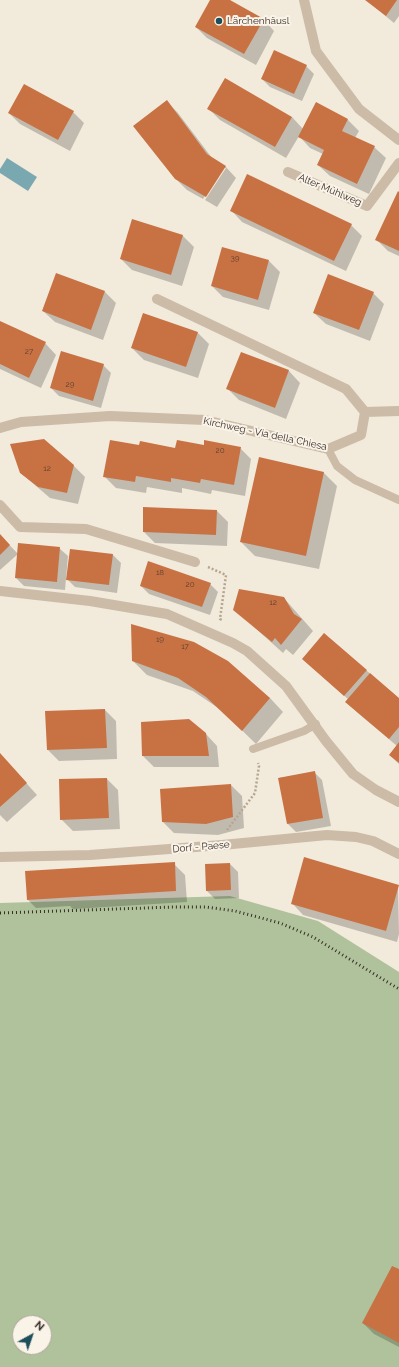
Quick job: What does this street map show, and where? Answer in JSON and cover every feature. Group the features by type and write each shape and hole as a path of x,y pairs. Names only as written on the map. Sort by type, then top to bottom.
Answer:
{"street":[{"path":"304,0 316,51 359,109 399,140"},
{"name":"Alter Mühlweg","path":"288,172 367,206 399,163"},
{"path":"157,299 346,389 365,412 399,411"},
{"name":"Kirchweg - Via della Chiesa","path":"0,428 21,422 110,416 205,420 328,448 361,436 365,412"},
{"path":"0,505 20,527 86,529 196,562"},
{"path":"0,592 90,601 167,614 233,643 247,651 286,686 316,724 326,741 354,774 376,790 399,802"},
{"name":"Dorf - Paese","path":"0,857 98,855 222,846 326,835 356,837 373,841 399,854"}],"lane":[{"path":"328,448 338,466 354,480 399,500"},
{"path":"253,749 304,731 316,724"}],"path":[{"path":"196,562 226,575 220,619 226,623"},
{"path":"223,835 255,793 259,766"}],"green space":[{"path":"230,896 318,921 399,972 399,1367 0,1367 0,903"}],"water":[{"path":"7,158 37,177 28,191 0,173 0,169"}],"building":[{"path":"210,0 230,0 264,19 244,54 195,27"},
{"path":"365,0 397,0 386,16"},
{"path":"274,50 307,65 294,94 261,79"},
{"path":"225,78 292,117 275,147 207,109"},
{"path":"24,84 74,111 58,140 8,113"},
{"path":"167,100 207,154 226,166 206,197 175,179 133,126"},
{"path":"316,102 348,119 342,131 375,146 357,184 317,165 324,150 298,137"},
{"path":"247,174 352,224 334,261 230,211"},
{"path":"398,191 399,192 399,251 375,240"},
{"path":"132,219 183,235 171,275 120,259"},
{"path":"222,247 269,260 258,300 211,286"},
{"path":"56,273 105,291 91,330 42,311"},
{"path":"328,274 374,292 359,330 313,313"},
{"path":"143,313 198,332 186,367 131,348"},
{"path":"0,321 46,342 29,378 0,364"},
{"path":"61,351 104,364 93,401 50,388"},
{"path":"241,352 289,370 275,408 226,389"},
{"path":"44,439 74,465 67,493 38,487 20,473 10,444"},
{"path":"110,440 139,445 140,441 175,448 177,440 204,445 204,440 241,447 234,485 201,479 200,483 171,478 171,482 136,476 135,482 103,477"},
{"path":"259,457 324,472 306,556 240,542"},
{"path":"143,507 217,510 216,535 143,532"},
{"path":"0,534 10,545 0,555"},
{"path":"18,543 60,547 57,582 15,578"},
{"path":"70,549 113,554 109,585 66,580"},
{"path":"148,561 211,583 202,607 140,586"},
{"path":"239,589 284,597 294,614 302,619 281,645 275,638 272,642 233,610"},
{"path":"131,624 194,642 228,661 270,698 242,731 206,697 178,678 132,661"},
{"path":"324,633 367,670 344,696 302,659"},
{"path":"370,673 399,698 399,727 389,739 345,702"},
{"path":"105,709 107,748 47,750 45,711"},
{"path":"189,719 206,733 209,756 142,756 141,722"},
{"path":"399,742 399,763 389,755"},
{"path":"0,753 27,783 0,807"},
{"path":"315,771 323,818 287,824 278,778"},
{"path":"107,778 109,818 60,820 59,779"},
{"path":"231,784 233,817 206,824 162,822 160,789"},
{"path":"304,857 399,885 386,931 291,904"},
{"path":"175,862 176,891 27,900 25,871"},
{"path":"230,863 231,890 206,891 205,864"},
{"path":"392,1266 399,1269 399,1343 362,1323"}],"railway":[{"path":"0,913 174,907 206,907 235,911 280,923 313,937 399,989"}],"place":[{"name":"Lärchenhäusl","path":"219,21"}]}
